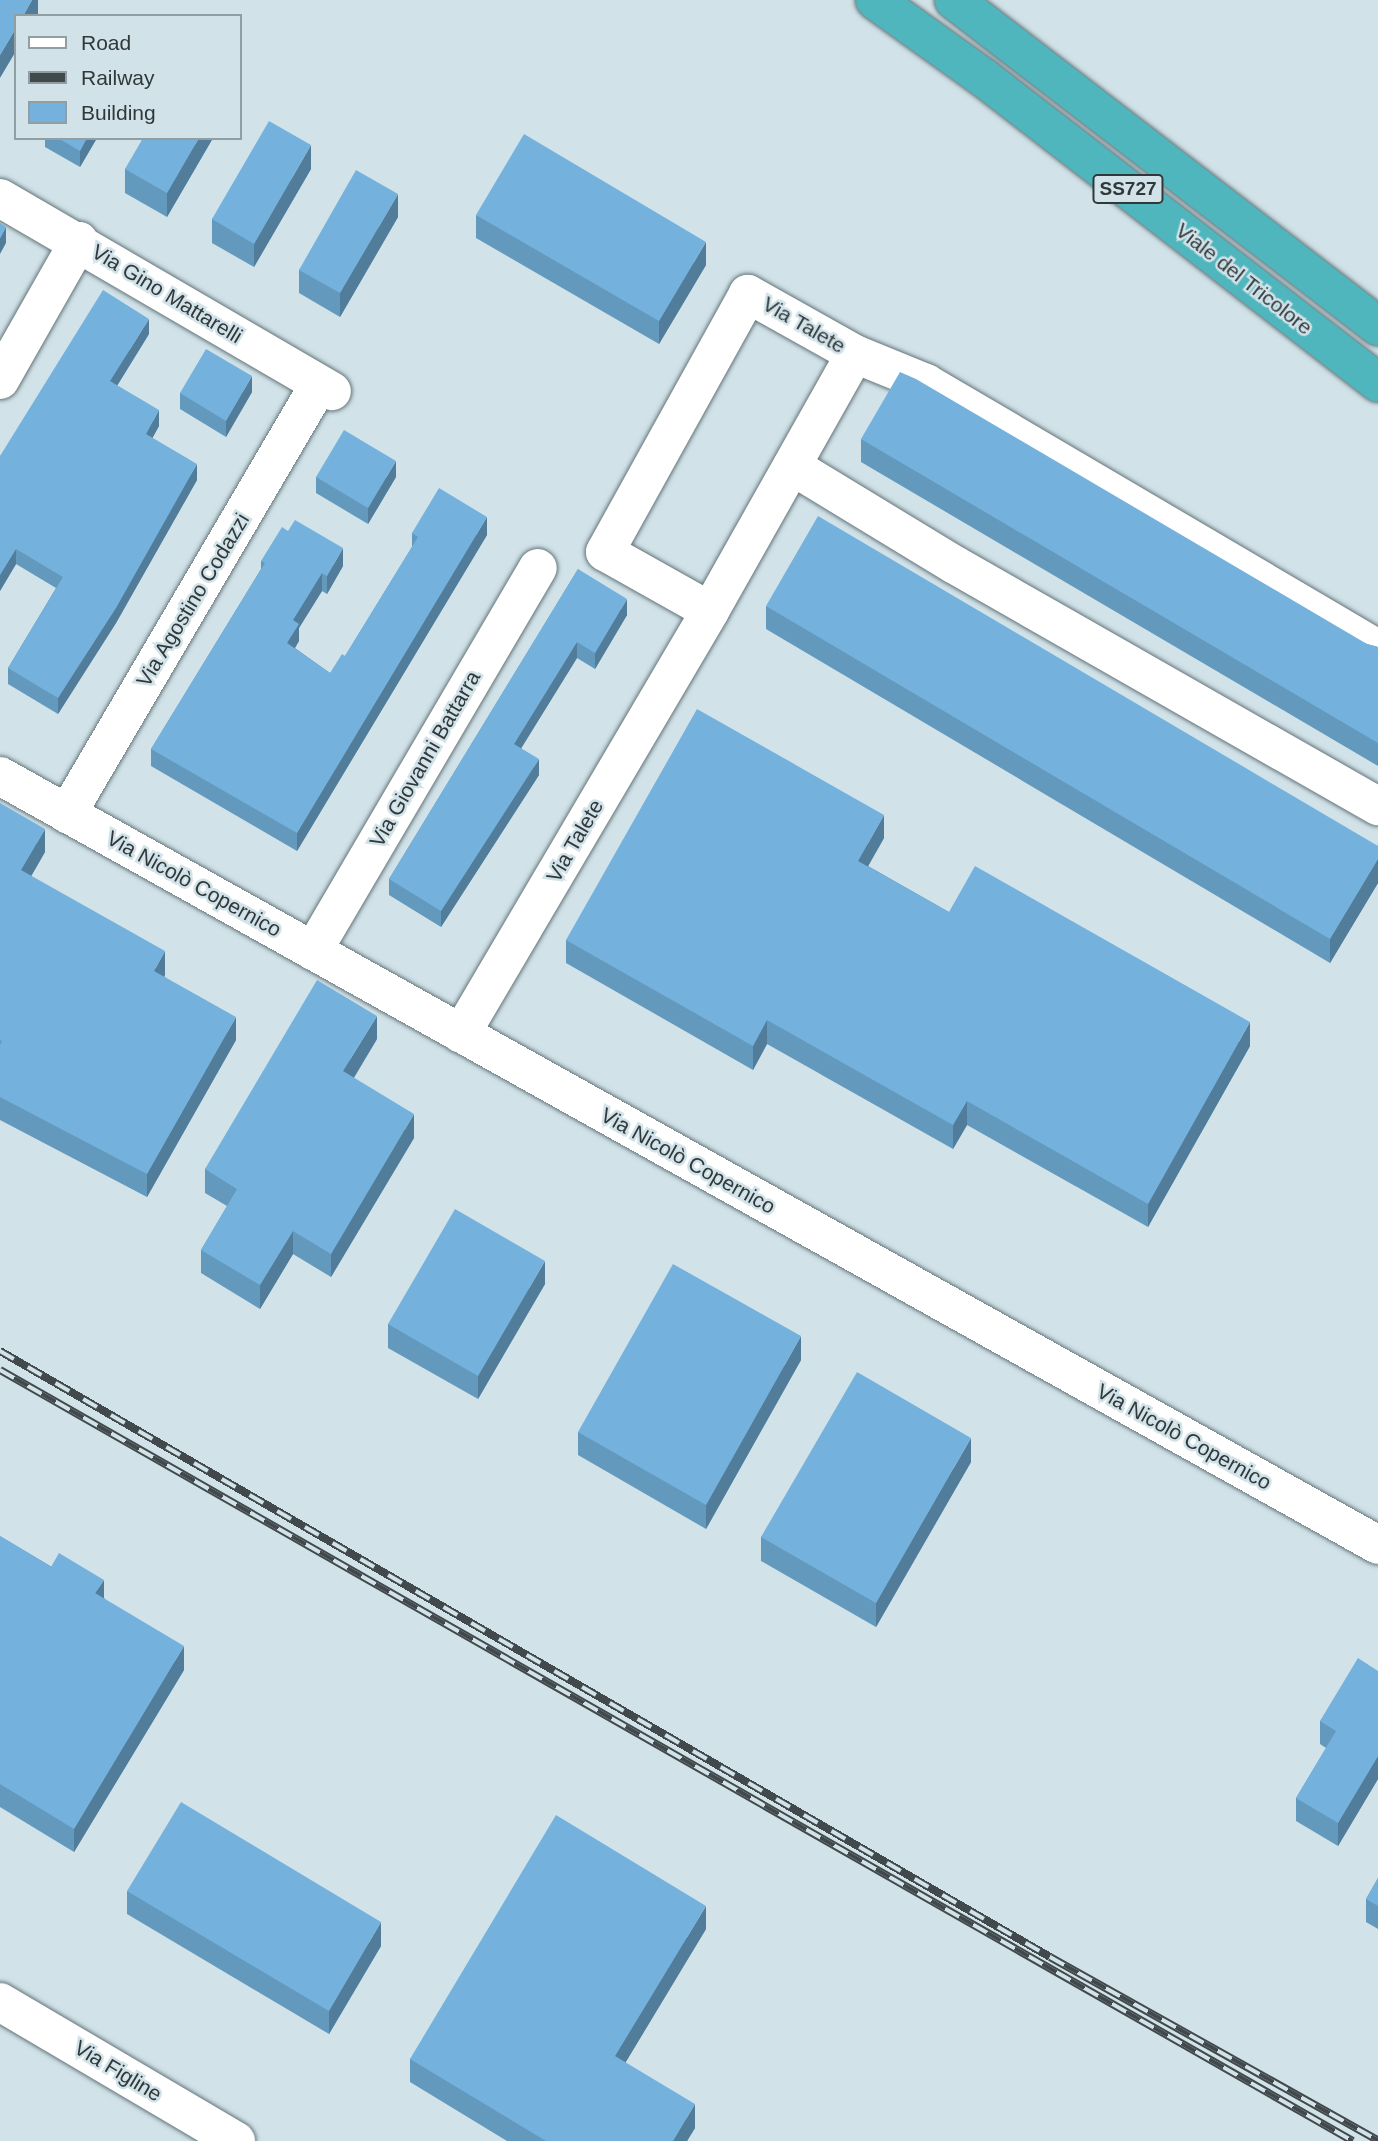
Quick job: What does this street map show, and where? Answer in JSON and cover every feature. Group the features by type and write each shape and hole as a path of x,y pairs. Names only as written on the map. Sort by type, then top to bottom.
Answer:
{"highway":[{"name":"Viale del Tricolore","path":"875,0 984,78 1378,383"},
{"name":"Viale del Tricolore","path":"954,0 1378,326"}],"street":[{"name":"Via Gino Mattarelli","path":"0,198 326,388"},
{"path":"0,380 79,242"},
{"name":"Via Talete","path":"461,1034 710,611 855,354 748,294 605,552 710,611"},
{"path":"855,354 926,383 1378,649"},
{"name":"Via Agostino Codazzi","path":"67,814 326,388"},
{"path":"792,466 955,565 1378,806"},
{"name":"Via Giovanni Battarra","path":"313,951 538,568"},
{"name":"Via Nicolò Copernico","path":"0,776 1378,1545"},
{"name":"Via Figline","path":"0,2002 236,2141"}],"building":[{"path":"0,0 32,0 24,14 14,14 14,31 0,55"},
{"path":"269,121 311,145 254,244 212,219"},
{"path":"524,134 706,242 659,321 476,215"},
{"path":"61,140 86,140 80,151"},
{"path":"142,140 198,140 167,193 125,169"},
{"path":"356,170 398,194 340,293 299,270"},
{"path":"0,223 6,227 0,238"},
{"path":"103,290 149,319 110,381 159,410 146,434 197,464 116,608 58,698 8,668 63,577 16,549 0,575 0,456"},
{"path":"206,349 252,376 226,421 180,393"},
{"path":"900,372 1367,644 1378,647 1378,743 861,439"},
{"path":"344,430 396,461 368,508 316,477"},
{"path":"439,488 487,517 297,833 151,749 265,563 261,561 282,527 288,531 295,520 343,548 327,576 322,573 293,620 299,624 287,643 330,673 342,654 345,656 418,537 412,533"},
{"path":"818,516 1378,846 1378,859 1330,939 766,606"},
{"path":"578,569 627,599 595,653 577,642 514,744 539,759 441,911 389,879"},
{"path":"697,709 884,815 858,861 949,912 975,866 1250,1022 1148,1204 967,1101 953,1125 767,1020 753,1046 566,940"},
{"path":"0,803 45,829 21,870 165,951 154,971 236,1017 147,1174 0,1097"},
{"path":"317,980 377,1016 343,1071 414,1114 331,1254 293,1231 260,1285 201,1250 237,1189 205,1169"},
{"path":"455,1209 545,1261 478,1376 388,1324"},
{"path":"673,1264 801,1336 706,1505 578,1432"},
{"path":"857,1372 971,1438 876,1603 761,1537"},
{"path":"0,1536 51,1567 59,1553 104,1580 95,1593 184,1646 74,1829 0,1784"},
{"path":"1358,1658 1378,1671 1378,1756 1338,1823 1296,1798 1336,1731 1320,1721"},
{"path":"181,1802 381,1922 329,2011 127,1891"},
{"path":"556,1815 706,1906 615,2056 695,2104 673,2141 546,2141 410,2059"},
{"path":"1378,1878 1378,1906 1366,1899"}],"railway":[{"path":"0,1351 1050,1957 1378,2140"},
{"path":"0,1370 1353,2141"}]}
